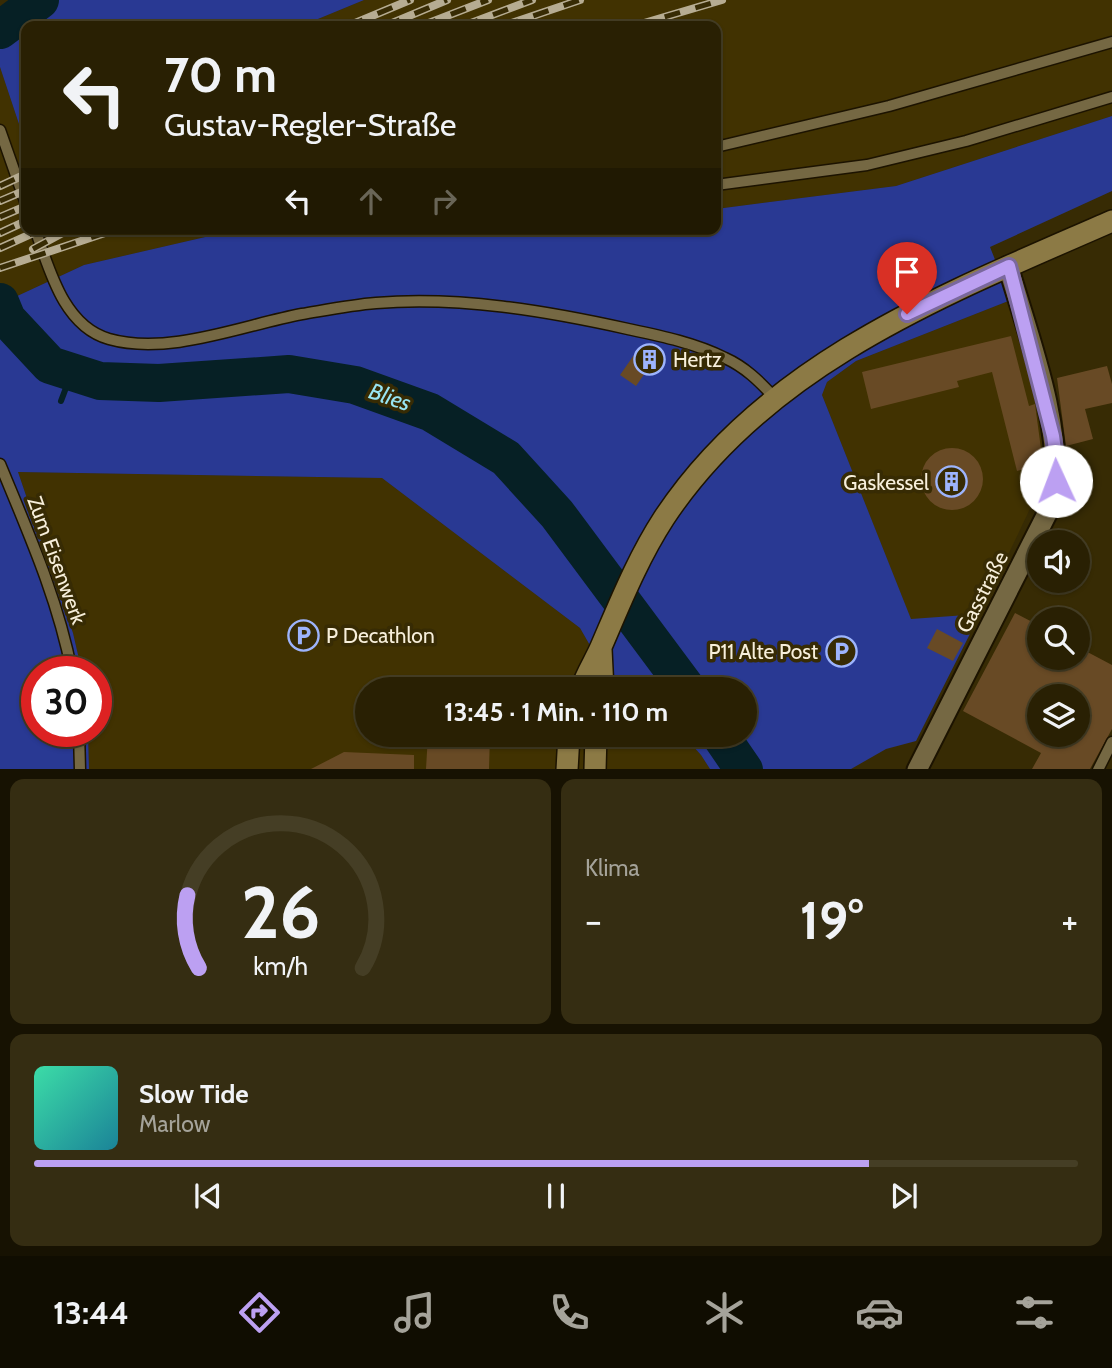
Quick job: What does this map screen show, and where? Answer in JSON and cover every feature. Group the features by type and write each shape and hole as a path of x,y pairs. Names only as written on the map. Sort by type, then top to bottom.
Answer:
{"main road":[{"path":"587,677 634,571 675,501 729,439 774,397 827,359 876,331 1009,266 1112,221"},
{"path":"601,649 602,677"},
{"path":"558,769 566,747"},
{"path":"567,769 568,747"},
{"path":"595,769 596,747"}],"street":[{"name":"Gasstraße","path":"917,769 1055,498 1057,464 1053,436 1009,266"}],"lane":[{"path":"721,146 876,109 1112,42"},
{"path":"721,184 867,165 955,144 1112,97"},
{"path":"0,130 21,190"},
{"path":"37,235 58,294 84,325 107,339 139,344 194,339 300,315 376,303 451,302 582,319 690,345 726,358 746,370 774,397"},
{"name":"Zum Eisenwerk","path":"0,464 42,569 61,624 68,656"},
{"path":"1098,769 1112,742"},
{"path":"79,747 80,769"}],"shaded area":[{"path":"16,0 364,0 313,21 21,21 21,130 0,67 0,12"},
{"path":"364,0 1112,0 1112,116 896,186 721,208 721,21 313,21"},
{"path":"0,67 21,130 21,235 214,235 84,265 0,304"},
{"path":"1112,116 1112,191 990,247 1011,300 856,361 827,382 822,395 911,619 980,614 916,741 886,749 851,769 710,769 694,747 757,747 757,677 608,677 580,628 382,478 18,472 73,633 78,656 21,656 21,747 88,747 89,769 0,769 0,304 84,265 214,235 721,235 721,208 896,186"},
{"path":"1011,300 1049,459 1046,475 980,614 911,620 822,395 827,382 856,361"},
{"name":"P Decathlon","path":"18,472 382,478 580,628 608,677 355,677 355,747 694,747 710,769 89,769 88,747 112,747 112,656 78,656 73,633"}],"building":[{"path":"1011,336 1029,406 1035,404 1043,464 1017,471 992,372 957,381 959,387 871,409 862,372"},
{"path":"636,352 652,363 636,386 620,375"},
{"path":"1107,366 1112,384 1112,403 1085,409 1093,439 1066,446 1057,378"},
{"name":"Gaskessel","path":"946,448 958,448 974,457 981,467 981,491 974,501 958,510 946,510 935,505 926,496 921,485 921,473 926,462 935,453"},
{"path":"1015,613 1027,619 1027,670 1090,670 1090,653 1112,665 1112,729 1090,769 1032,769 1041,753 1030,747 1090,747 1090,684 1027,684 1027,745 963,711"},
{"path":"937,629 963,643 953,661 927,648"},
{"path":"427,747 490,747 489,769 426,769"},
{"path":"344,752 414,755 414,769 311,769"}],"waterway":[{"name":"Blies","path":"0,30 40,0"},
{"name":"Blies","path":"0,302 7,319 50,365 100,381 159,383 289,374 355,385 430,412 506,458 557,514 678,677"},
{"path":"61,401 72,372"},
{"name":"Blies","path":"728,747 743,769"}],"railway":[{"path":"360,21 410,0"},
{"path":"397,21 447,0"},
{"path":"434,21 488,0"},
{"path":"476,21 532,0"},
{"path":"518,21 580,0"},
{"path":"651,21 722,0"},
{"path":"0,186 21,176"},
{"path":"0,201 21,192"},
{"path":"0,217 21,208"},
{"path":"0,233 21,223"},
{"path":"0,248 29,235"},
{"path":"33,249 59,235"},
{"path":"0,268 99,235"}],"place":[{"name":"Hertz","path":"650,359"},
{"name":"Gaskessel","path":"952,482"},
{"name":"P Decathlon","path":"303,635"},
{"name":"P11 Alte Post","path":"841,651"}],"route":[{"path":"907,314 1009,266 1038,369 1053,436 1057,464 1056,481"}]}
